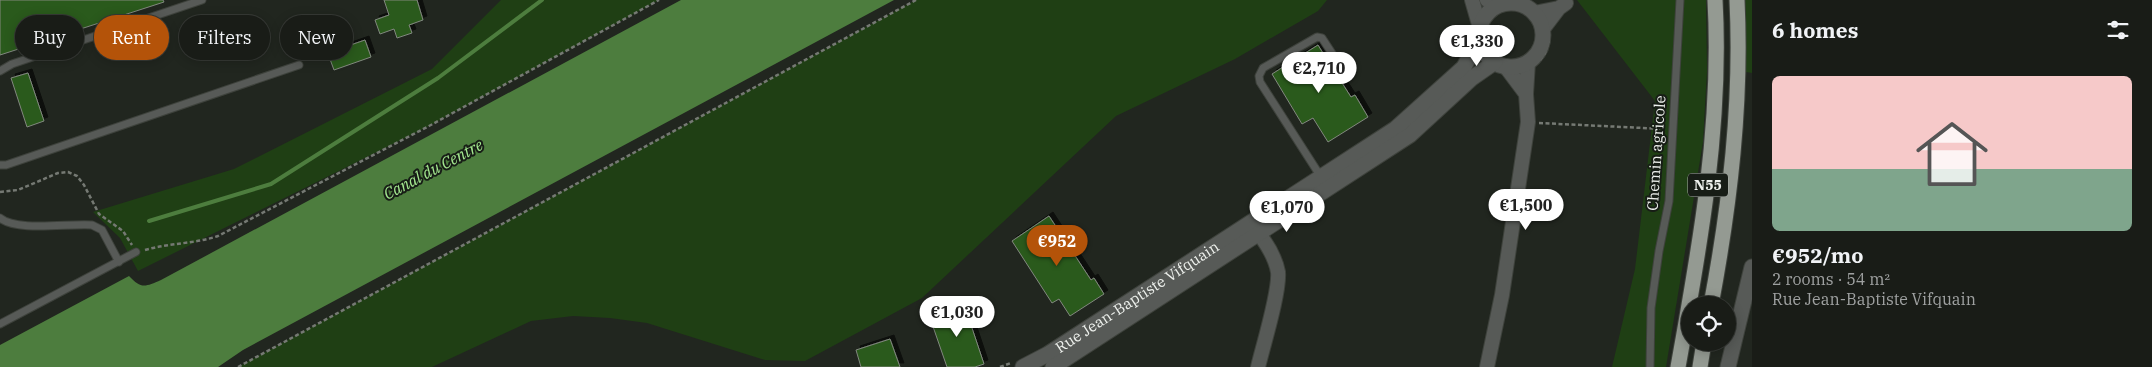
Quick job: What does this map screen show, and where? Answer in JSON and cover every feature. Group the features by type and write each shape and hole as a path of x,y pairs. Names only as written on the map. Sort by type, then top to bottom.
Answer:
{"highway":[{"name":"N55","path":"1678,367 1704,221 1712,157 1716,89 1716,0"},
{"name":"N55","path":"1712,296 1734,156 1738,84 1737,0"},
{"path":"1700,367 1703,351"}],"street":[{"path":"1472,0 1482,48 1488,56 1500,64 1526,94"},
{"name":"Rue Jean-Baptiste Vifquain","path":"1053,367 1254,228 1321,177 1395,129 1464,67 1480,33 1484,18 1491,10 1502,2 1527,7 1534,12"},
{"path":"1487,367 1502,295 1528,122 1526,94 1528,62 1540,48 1543,29 1563,6 1534,12 1543,29"},
{"name":"Rue Jean-Baptiste Vifquain","path":"1023,367 1048,354 1410,135 1472,78 1500,64 1516,66 1528,62"},
{"path":"1254,228 1273,257 1278,273 1277,288 1258,367"},
{"path":"1728,367 1752,267"}],"lane":[{"path":"0,72 12,64 202,0"},
{"name":"Chemin agricole","path":"1650,367 1651,308 1659,251 1669,201 1680,0"},
{"path":"1321,177 1260,82 1259,76 1263,68 1317,36 1322,38 1337,61 1333,67"},
{"path":"0,164 6,164 299,65"},
{"path":"0,218 22,226 92,225 102,230 119,262"},
{"path":"0,324 136,252"}],"path":[{"path":"0,192 18,190 58,173 68,172 77,176 84,185 99,214 123,231 136,252 159,246 201,241 218,236 429,126 659,0"},
{"path":"238,367 916,0"},
{"path":"1528,122 1672,129"}],"shaded area":[{"path":"501,0 659,0 429,126 138,271 120,238 93,212 234,169 432,69"},
{"path":"916,0 1327,0 1318,11 1235,59 1116,116 922,298 805,361 765,360 647,323 573,316 531,321 432,367 238,367"},
{"path":"1577,0 1706,0 1707,71 1703,142 1666,367 1612,367 1635,269 1655,101"},
{"path":"1744,0 1752,0 1752,73 1746,72"}],"water":[{"name":"Canal du Centre","path":"681,0 894,0 243,350 218,367 0,367 0,345 129,276 143,286 161,280"}],"building":[{"path":"0,0 163,0 164,2 124,15 94,15 94,25 84,28 84,15 15,15 15,50 0,55"},
{"path":"384,0 417,0 423,20 409,25 412,33 397,38 394,29 380,34 375,20 389,15"},
{"path":"365,40 371,57 334,70 330,60 353,60 353,44"},
{"path":"1318,45 1329,63 1329,70 1335,72 1351,97 1355,95 1368,117 1328,142 1313,118 1302,124 1272,74"},
{"path":"28,73 44,121 27,127 11,78"},
{"path":"1049,216 1091,280 1094,278 1104,294 1070,316 1059,299 1052,303 1012,241"},
{"path":"964,304 984,364 975,367 947,367 929,315"},
{"path":"890,339 900,367 861,367 856,350"}],"waterway":[{"path":"149,221 271,184 438,78 542,0"}]}
